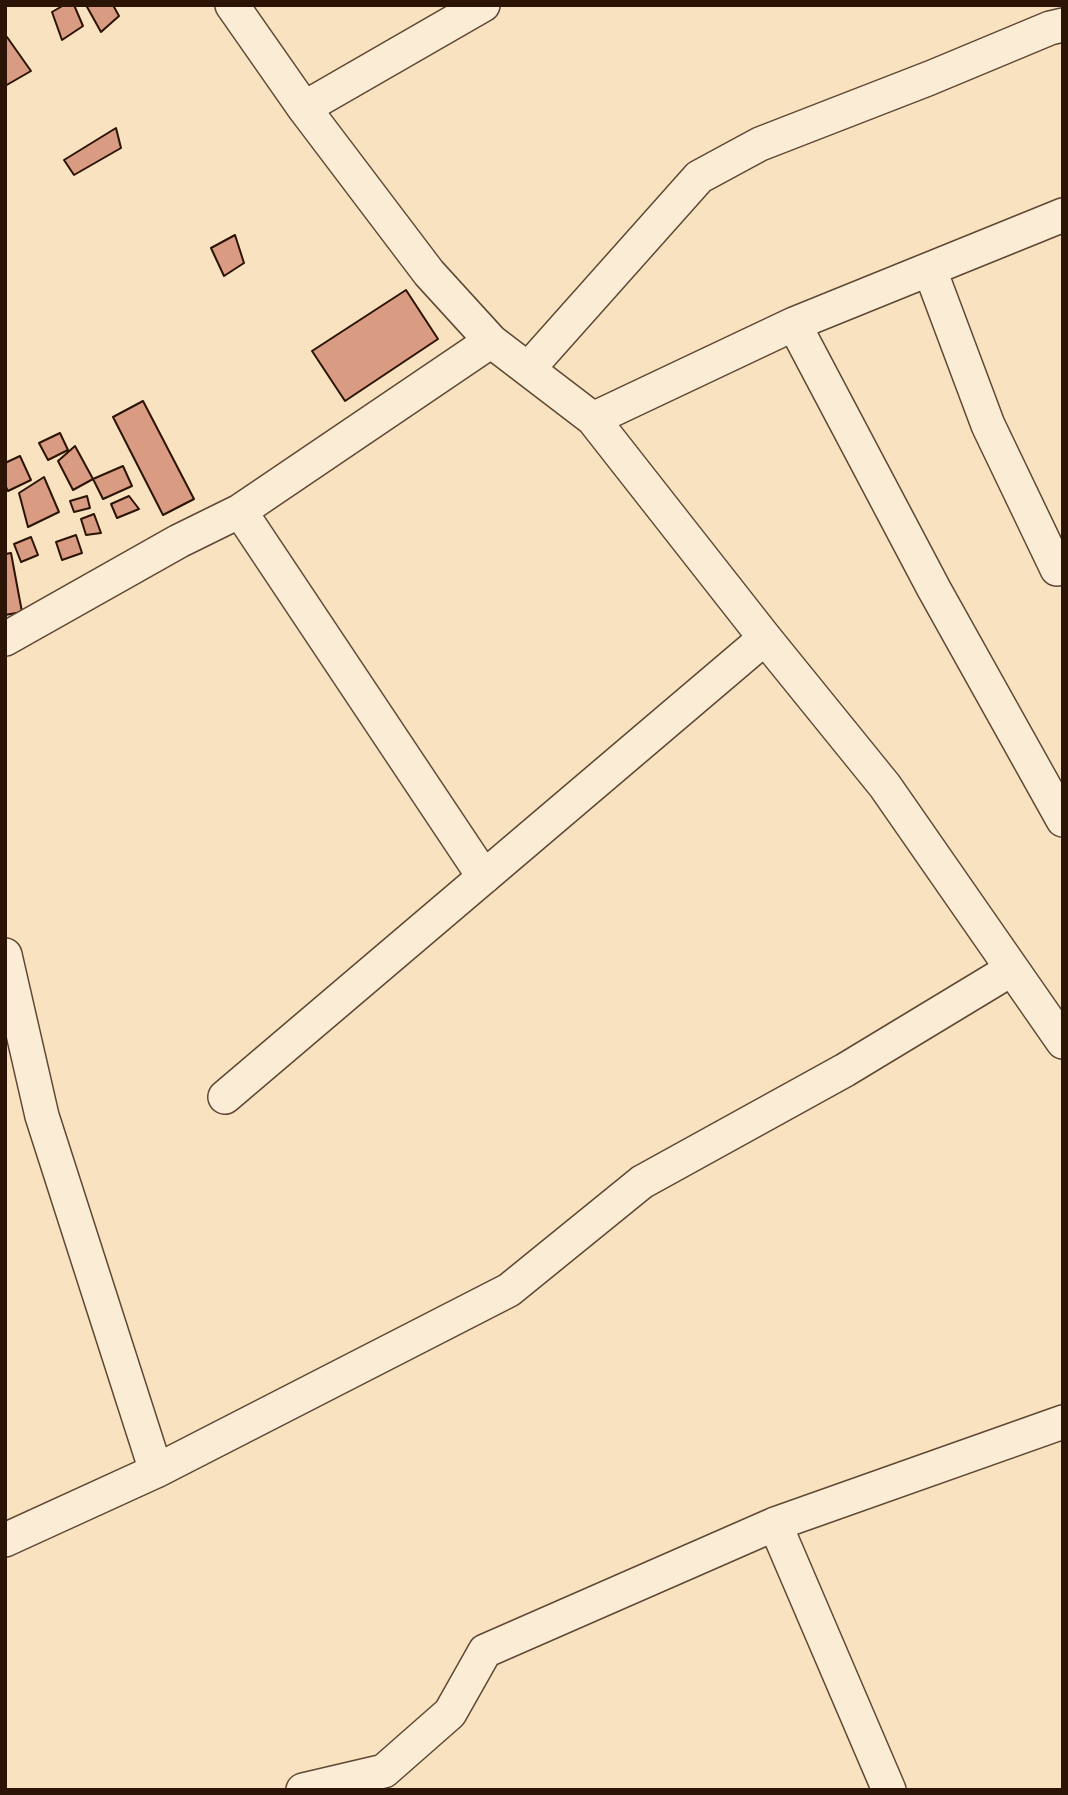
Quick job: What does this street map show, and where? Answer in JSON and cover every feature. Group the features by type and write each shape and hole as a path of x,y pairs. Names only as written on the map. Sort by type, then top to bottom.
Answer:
{"street":[{"path":"232,5 304,108 429,273 491,341 593,419 765,638 886,786 1063,1042"},
{"path":"304,108 483,5"},
{"path":"528,369 699,177 760,144 1063,25"},
{"path":"593,419 794,324 1063,215"},
{"path":"930,270 988,425 1057,569"},
{"path":"794,324 934,589 1063,820"},
{"path":"5,639 179,541 240,511 491,341"},
{"path":"240,511 484,877"},
{"path":"225,1097 765,638"},
{"path":"5,955 43,1116 156,1471"},
{"path":"5,1540 156,1471 509,1290 642,1182 845,1070 1012,969"},
{"path":"303,1790 384,1770 450,1713 485,1651 775,1524 1063,1422"},
{"path":"775,1524 889,1790"}],"building":[{"path":"64,5 74,5 83,26 62,40 52,12"},
{"path":"86,5 113,5 119,16 101,32"},
{"path":"7,37 31,71 5,86 5,38"},
{"path":"116,128 121,148 74,175 64,160"},
{"path":"235,235 244,263 224,276 211,248"},
{"path":"406,290 438,339 345,401 312,351"},
{"path":"143,401 194,499 163,515 113,417"},
{"path":"60,433 68,450 48,460 39,443"},
{"path":"75,446 93,479 73,490 58,461"},
{"path":"20,456 31,480 8,491 5,485 5,463"},
{"path":"123,466 132,486 103,499 93,479"},
{"path":"44,477 59,512 28,527 19,493"},
{"path":"87,496 90,508 74,512 70,501"},
{"path":"129,496 139,509 117,518 111,504"},
{"path":"94,514 101,533 86,535 81,519"},
{"path":"76,535 82,553 62,560 56,542"},
{"path":"31,537 38,555 21,562 14,544"},
{"path":"11,553 22,612 5,615 5,554"}]}
